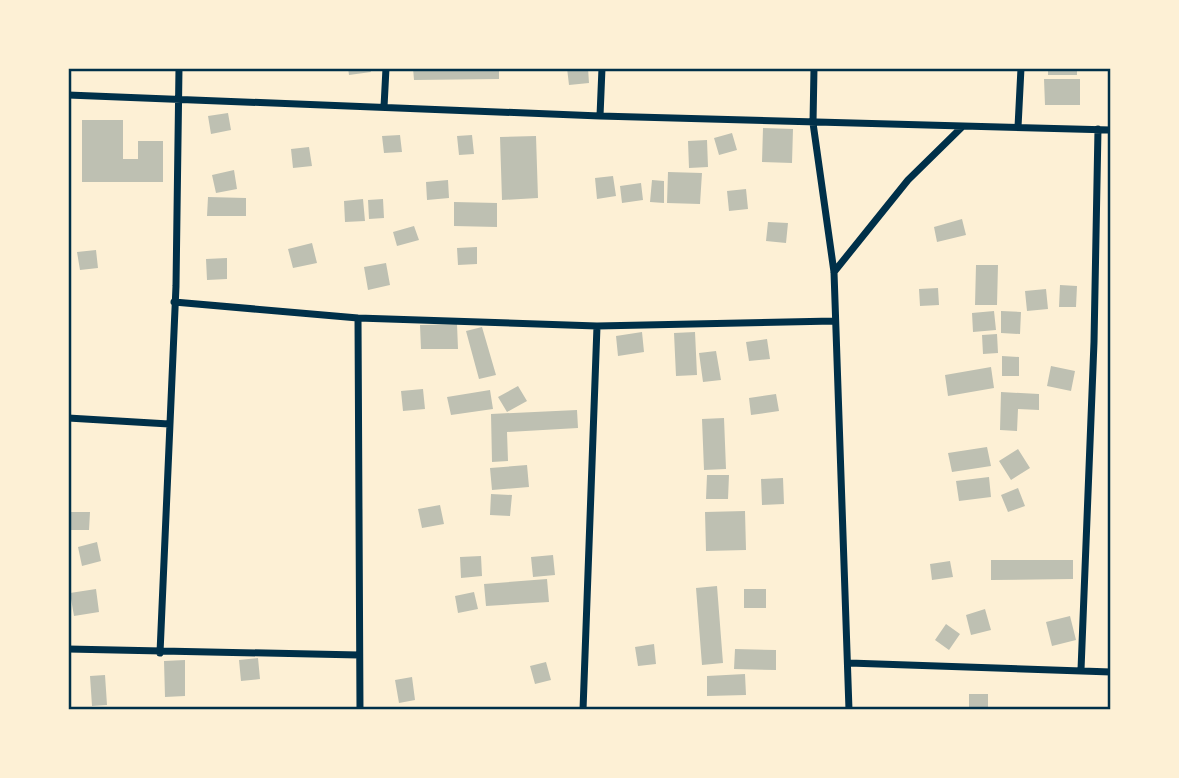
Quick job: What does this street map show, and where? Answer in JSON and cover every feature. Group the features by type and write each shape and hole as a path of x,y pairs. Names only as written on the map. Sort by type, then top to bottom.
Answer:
{"street":[{"path":"160,653 174,302 179,68"},
{"path":"384,107 387,68"},
{"path":"600,116 602,68"},
{"path":"814,68 813,123 834,272 849,710"},
{"path":"1018,127 1021,68"},
{"path":"68,96 813,123 1111,130"},
{"path":"834,272 908,180 962,127"},
{"path":"1081,670 1094,342 1098,129"},
{"path":"174,302 358,318 597,326 835,321"},
{"path":"358,318 360,710"},
{"path":"583,710 597,326"},
{"path":"68,418 169,424"},
{"path":"68,649 160,653 359,655"},
{"path":"849,663 1111,672"}],"building":[{"path":"348,68 370,68 371,72 349,75"},
{"path":"413,68 499,68 499,79 414,80"},
{"path":"567,68 588,68 589,83 569,85"},
{"path":"1048,68 1077,68 1077,75 1048,75"},
{"path":"1044,79 1080,79 1080,105 1045,105"},
{"path":"228,113 231,130 211,134 208,116"},
{"path":"82,120 123,120 123,159 138,159 138,141 163,141 163,182 82,182"},
{"path":"763,128 793,129 792,163 762,162"},
{"path":"732,133 737,150 719,155 714,138"},
{"path":"400,135 402,152 384,153 382,136"},
{"path":"472,135 474,154 459,155 457,136"},
{"path":"536,136 538,198 502,200 500,137"},
{"path":"707,140 708,167 689,168 688,141"},
{"path":"309,147 312,166 293,168 291,149"},
{"path":"234,170 237,189 216,193 212,175"},
{"path":"668,172 702,173 700,204 667,203"},
{"path":"613,176 616,196 597,199 595,178"},
{"path":"448,180 449,198 427,200 426,182"},
{"path":"652,180 664,181 664,203 650,202"},
{"path":"641,183 643,200 622,203 620,186"},
{"path":"746,189 748,209 729,211 727,191"},
{"path":"208,197 246,198 246,216 207,216"},
{"path":"363,199 365,221 345,222 344,201"},
{"path":"383,199 384,218 369,219 368,200"},
{"path":"454,202 497,203 497,227 454,226"},
{"path":"962,219 966,235 937,242 934,227"},
{"path":"768,222 788,223 786,243 766,241"},
{"path":"414,226 419,240 397,246 393,232"},
{"path":"312,243 317,263 293,268 288,249"},
{"path":"477,247 477,264 458,265 457,248"},
{"path":"96,250 98,268 80,270 77,252"},
{"path":"227,258 227,279 207,280 206,259"},
{"path":"386,263 390,285 368,290 364,267"},
{"path":"976,265 998,265 997,305 975,305"},
{"path":"1060,285 1077,286 1076,307 1059,307"},
{"path":"938,288 939,305 920,306 919,289"},
{"path":"1046,289 1048,309 1027,311 1025,291"},
{"path":"994,311 996,330 973,332 972,313"},
{"path":"1001,311 1021,312 1020,334 1001,333"},
{"path":"457,324 458,349 421,349 420,325"},
{"path":"482,327 496,375 479,379 466,331"},
{"path":"642,332 644,352 618,356 616,336"},
{"path":"695,332 697,375 676,376 674,333"},
{"path":"997,334 998,353 983,354 982,335"},
{"path":"767,339 770,359 749,361 746,342"},
{"path":"716,351 721,380 703,382 699,353"},
{"path":"1002,356 1019,357 1019,376 1002,376"},
{"path":"1051,366 1075,371 1071,391 1047,386"},
{"path":"991,367 994,388 948,396 945,375"},
{"path":"518,386 527,401 507,412 498,397"},
{"path":"423,389 425,409 403,411 401,391"},
{"path":"490,390 493,409 451,415 447,397"},
{"path":"1001,392 1039,394 1039,410 1018,409 1017,431 1000,430"},
{"path":"776,394 779,411 751,415 749,398"},
{"path":"577,410 578,428 507,432 508,461 492,462 491,414"},
{"path":"724,418 726,469 704,470 702,419"},
{"path":"987,447 991,466 952,472 948,453"},
{"path":"1018,449 1030,468 1011,480 999,461"},
{"path":"527,465 529,487 492,490 490,468"},
{"path":"707,475 729,475 728,499 706,499"},
{"path":"989,477 991,497 959,501 956,481"},
{"path":"783,478 784,504 762,505 761,479"},
{"path":"1018,488 1025,506 1008,512 1001,495"},
{"path":"491,494 512,495 510,516 490,515"},
{"path":"440,505 444,524 422,528 418,509"},
{"path":"745,511 746,550 706,551 705,512"},
{"path":"69,512 90,512 89,530 69,530"},
{"path":"97,542 101,561 82,566 78,547"},
{"path":"553,555 555,575 533,577 531,557"},
{"path":"481,556 482,576 461,578 460,557"},
{"path":"991,560 1073,560 1073,579 991,580"},
{"path":"950,561 953,577 932,580 930,564"},
{"path":"547,579 549,602 486,606 484,584"},
{"path":"717,586 723,663 702,665 696,588"},
{"path":"96,589 99,612 74,616 70,593"},
{"path":"744,589 766,589 766,608 744,608"},
{"path":"474,592 478,609 458,613 455,596"},
{"path":"985,609 991,630 971,635 966,615"},
{"path":"1070,616 1076,640 1052,646 1046,622"},
{"path":"946,624 960,634 949,650 935,640"},
{"path":"654,644 656,664 638,666 635,647"},
{"path":"735,649 776,650 776,670 734,669"},
{"path":"258,658 260,679 241,681 239,660"},
{"path":"185,660 185,696 165,697 164,661"},
{"path":"546,662 551,680 535,684 530,666"},
{"path":"745,674 746,695 707,696 707,676"},
{"path":"105,675 107,705 92,706 90,676"},
{"path":"412,677 415,700 399,703 395,680"},
{"path":"969,694 988,694 988,710 969,710"}]}
